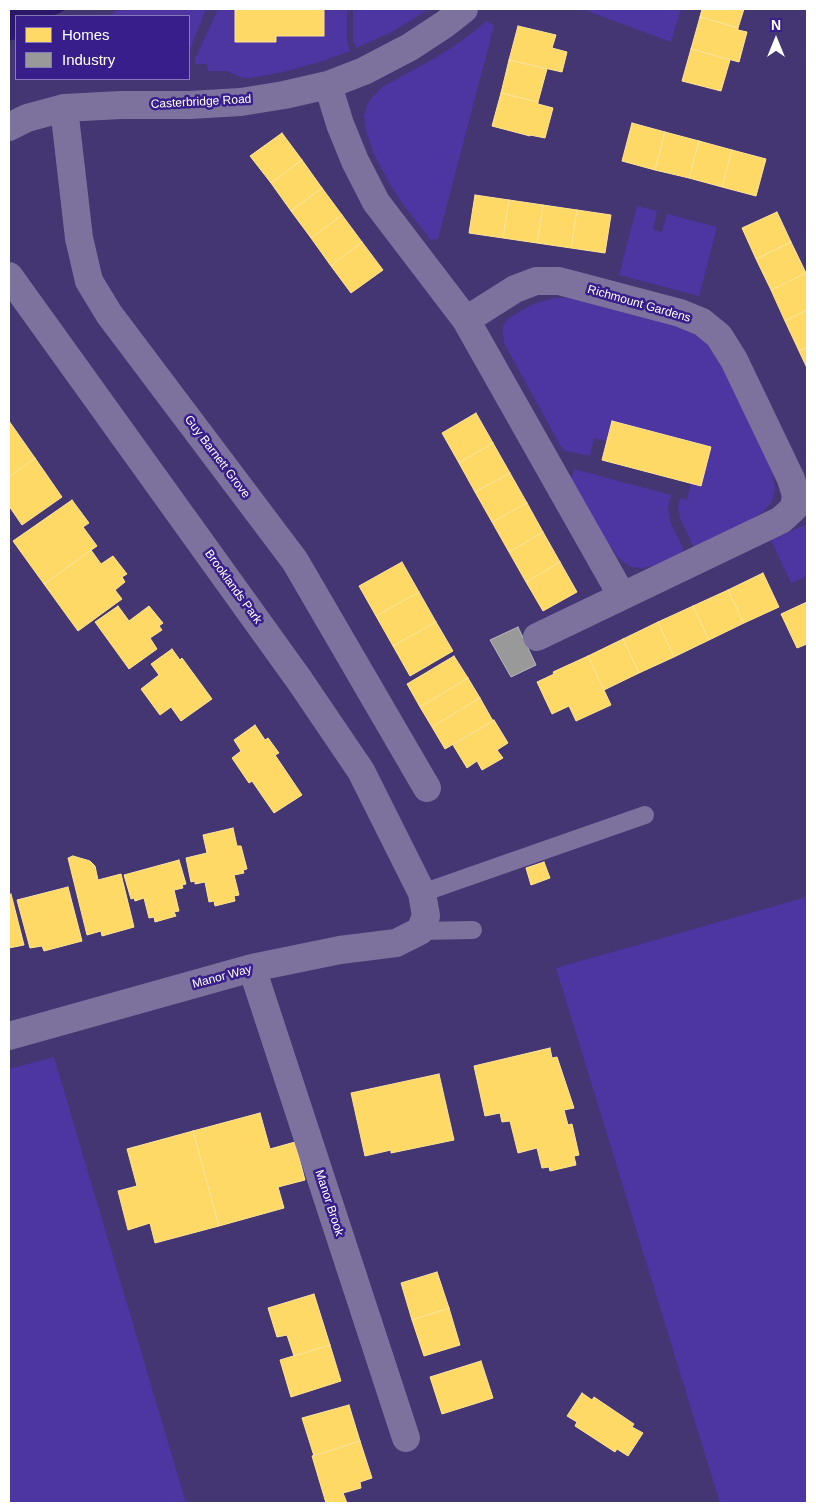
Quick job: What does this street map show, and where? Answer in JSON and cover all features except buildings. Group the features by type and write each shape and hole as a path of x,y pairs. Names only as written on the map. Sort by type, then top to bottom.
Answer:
{"street":[{"name":"Casterbridge Road","path":"9,127 27,118 64,108 121,104 241,102 284,95 328,84 364,71 410,47 464,9"},
{"path":"328,84 340,124 355,161 376,202 466,320 622,596"},
{"name":"Guy Barnett Grove","path":"64,108 79,238 89,281 109,314 295,561 427,788"},
{"name":"Brooklands Park","path":"9,276 300,681 362,771 423,913"},
{"name":"Richmount Gardens","path":"466,320 515,289 536,281 559,281 680,313 702,322 719,336 734,360 792,479 800,510 537,637"},
{"name":"Manor Way","path":"9,1036 252,968 340,950 396,943 423,913"},
{"name":"Manor Brook","path":"252,968 406,1438"}],"lane":[{"path":"423,913 645,815"},
{"path":"423,913 473,930"}],"shaded area":[{"path":"9,9 67,9 55,15 15,15 15,39 9,41"},
{"path":"120,9 206,9 190,49 190,15 111,15"},
{"path":"218,9 235,9 236,42 276,42 276,36 324,35 324,9 347,9 347,42 350,51 320,62 251,78 243,78 227,71 208,71 207,64 195,64 195,59"},
{"path":"353,9 429,9 392,32 356,48 353,40"},
{"path":"582,9 681,9 671,42"},
{"path":"487,21 494,26 438,239 431,240 405,207 388,181 374,154 366,131 364,115 369,101 382,87 437,57"},
{"path":"637,206 657,211 653,230 662,232 667,214 717,227 699,296 619,275"},
{"path":"555,298 570,298 670,321 690,330 705,342 716,354 771,467 775,488 772,501 764,511 746,523 694,548 680,518 678,508 680,498 687,500 691,483 701,486 711,447 613,421 607,441 594,438 590,456 563,450 505,345 503,336 503,326 509,318 531,305"},
{"path":"574,469 671,495 668,508 670,521 685,552 653,567 631,567 622,561 611,546 609,547 571,480"},
{"path":"807,524 807,576 791,583 771,540"},
{"path":"807,897 807,1503 720,1503 556,968"},
{"path":"54,1057 186,1503 9,1503 9,1069"}]}
